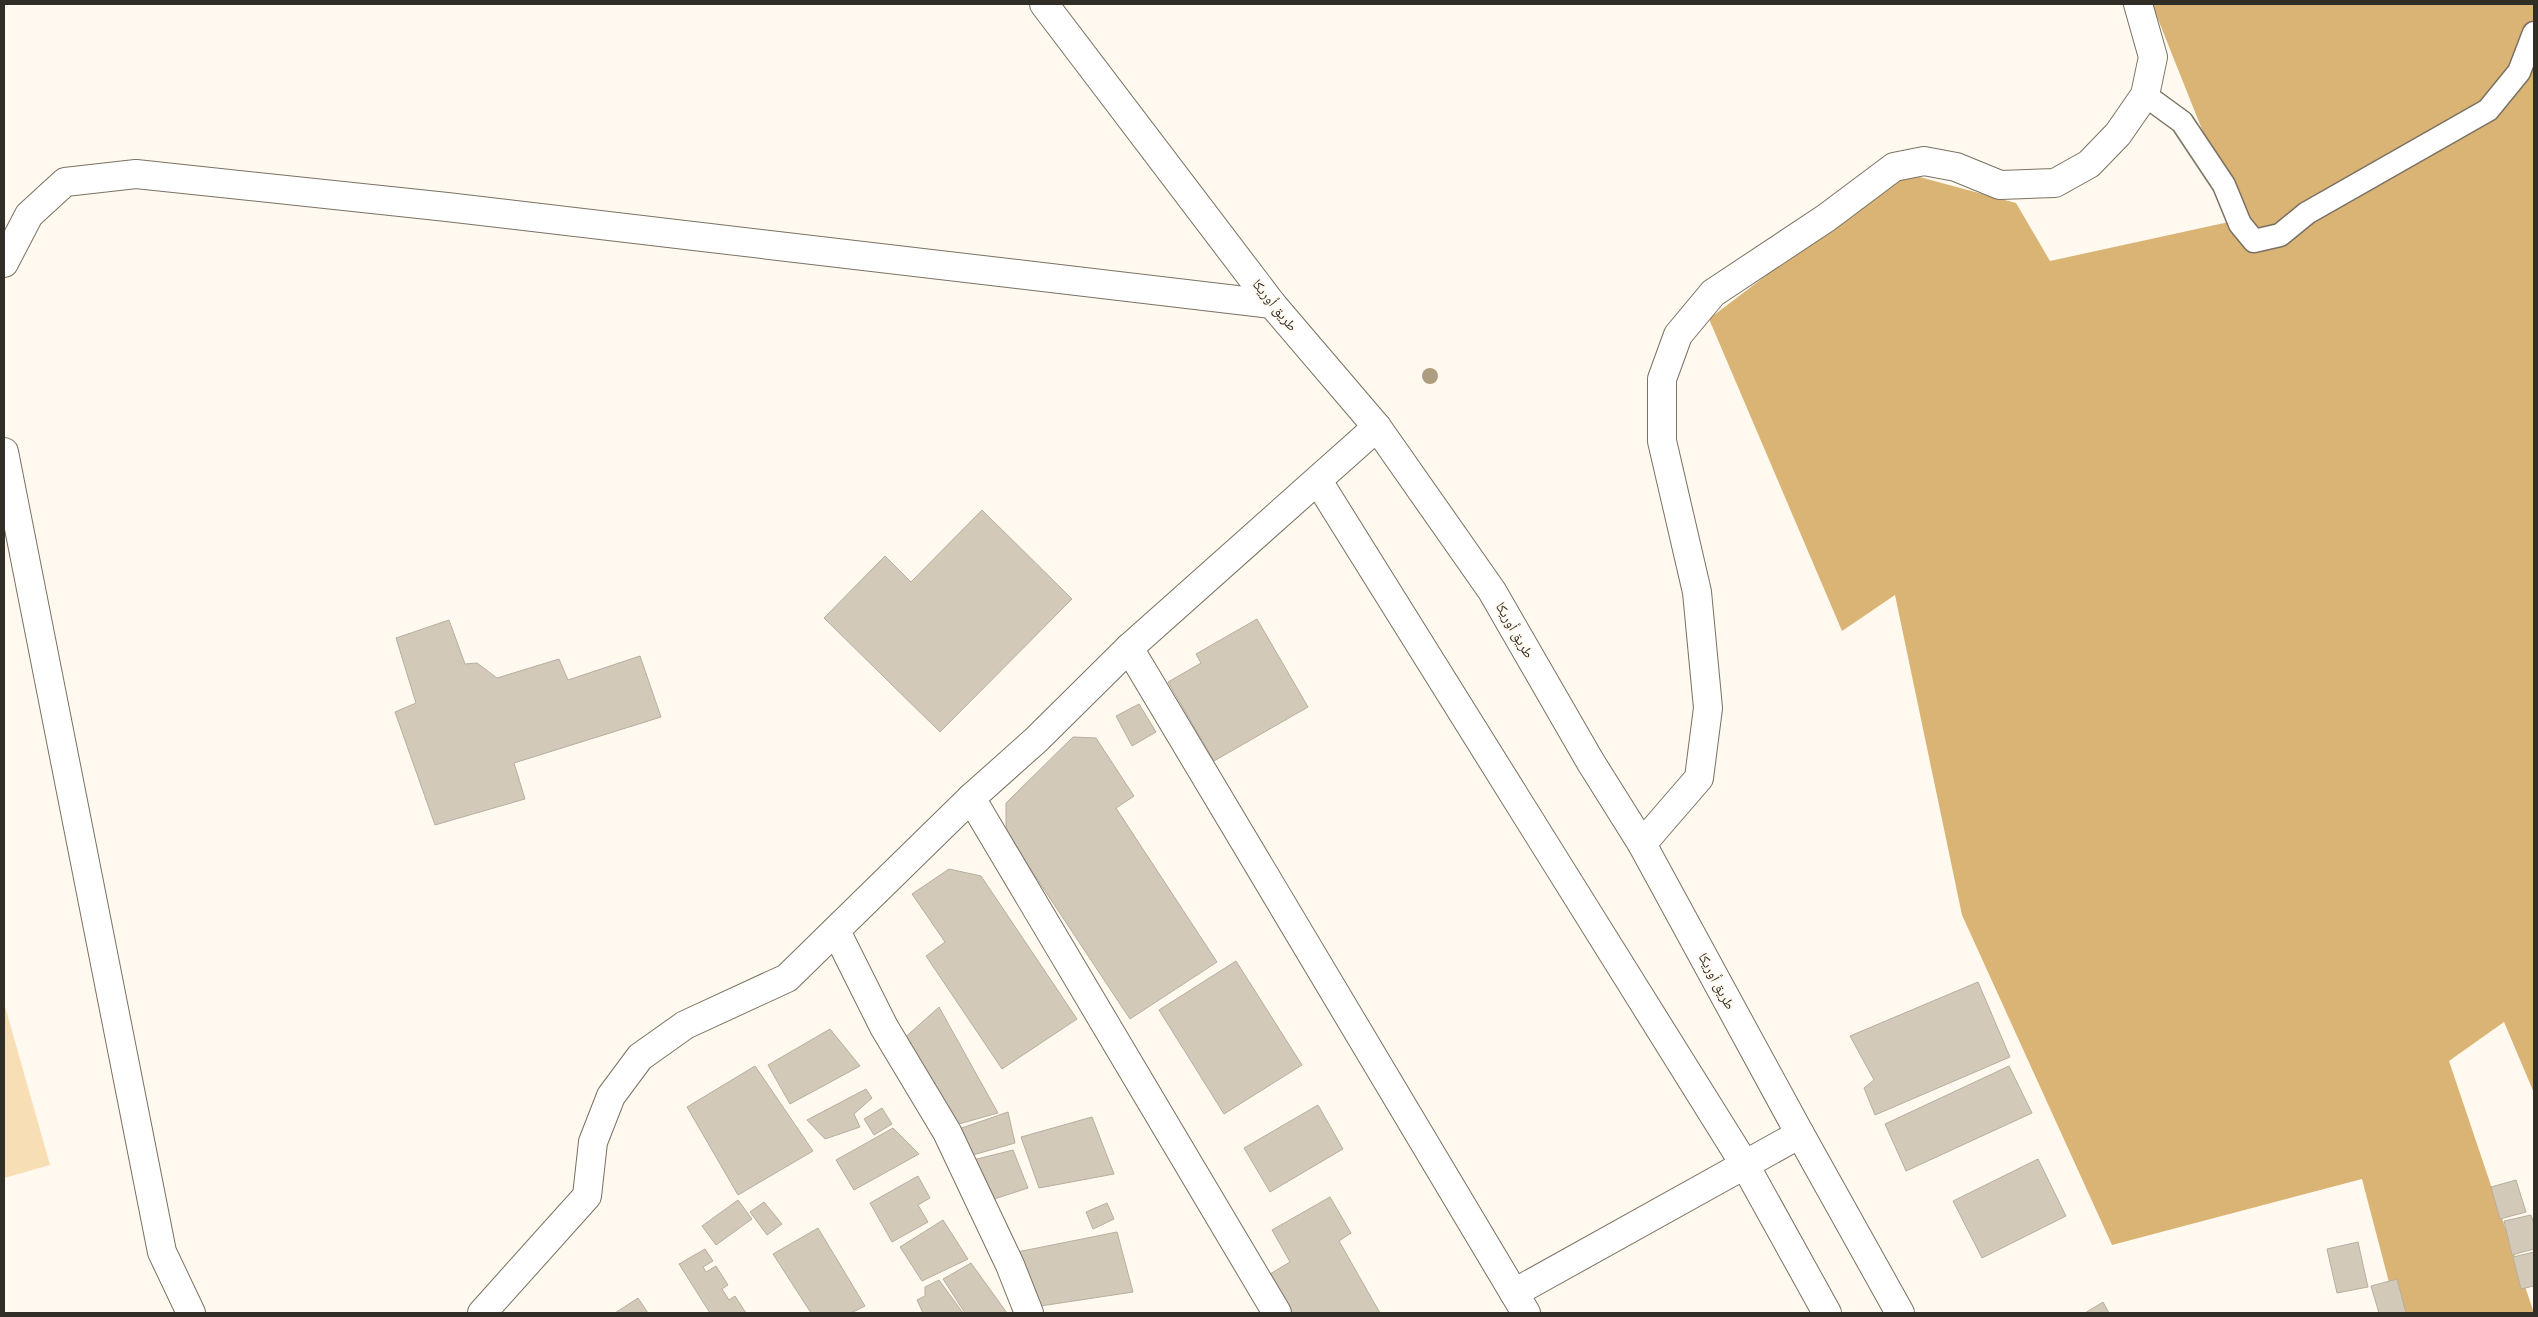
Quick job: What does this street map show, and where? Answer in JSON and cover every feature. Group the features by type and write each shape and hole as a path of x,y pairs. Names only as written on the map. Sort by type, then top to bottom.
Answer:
{"street":[{"name":"طريق أوريكا","path":"1044,4 1272,304 1377,427 1492,591 1590,762 1642,844 1900,1313"},
{"path":"1642,844 1699,778 1708,708 1697,592 1662,441 1662,379 1678,335 1713,293 1826,218 1894,167 1924,161 1956,168 2000,185 2055,183 2089,164 2118,134 2145,95 2153,57 2138,4"},
{"path":"4,263 29,216 65,182 136,174 507,214 1272,304"},
{"path":"488,1311 587,1196 593,1142 611,1096 640,1057 685,1025 787,978 971,798 1036,740 1129,648 1377,427"},
{"path":"4,452 162,1252 191,1313"},
{"path":"1318,481 1745,1165 1827,1313"},
{"path":"1129,648 1520,1303 1745,1165 1800,1134"},
{"path":"971,798 1277,1313"},
{"path":"836,931 884,1027 947,1132 1006,1257 1030,1313"}],"lane":[{"path":"2145,95 2182,122 2224,185 2240,224 2254,241 2280,235 2307,213 2488,110 2519,72 2534,33"}],"shaded area":[{"path":"2152,4 2534,4 2534,1093 2504,1022 2449,1061 2534,1313 2397,1313 2362,1179 2112,1245 1962,915 1895,595 1842,631 1709,319 1901,172 2016,203 2050,261 2238,220"},
{"path":"4,1003 50,1165 4,1178"}],"building":[{"path":"982,510 1072,599 940,732 824,618 885,556 911,582"},
{"path":"1257,619 1308,707 1214,761 1168,682 1201,663 1196,654"},
{"path":"449,620 465,664 477,663 497,678 559,659 568,680 640,656 661,717 514,763 525,799 435,825 395,712 416,703 396,638"},
{"path":"1139,704 1156,732 1132,746 1116,716"},
{"path":"1073,737 1096,738 1134,796 1116,808 1217,962 1130,1019 1006,832 1006,803"},
{"path":"949,869 981,876 1077,1019 1002,1069 926,956 945,942 912,894"},
{"path":"1236,961 1302,1065 1224,1114 1159,1010"},
{"path":"1978,982 2010,1057 1875,1115 1864,1088 1874,1080 1850,1036"},
{"path":"939,1007 998,1113 948,1127 900,1042"},
{"path":"830,1029 860,1066 790,1104 768,1065"},
{"path":"755,1066 813,1151 738,1195 687,1107"},
{"path":"2009,1066 2032,1113 1906,1171 1885,1124"},
{"path":"866,1089 872,1098 854,1114 860,1127 825,1139 807,1120"},
{"path":"1318,1105 1343,1149 1270,1192 1244,1148"},
{"path":"882,1108 892,1124 874,1135 864,1119"},
{"path":"1008,1112 1015,1143 966,1157 953,1131"},
{"path":"1092,1117 1114,1174 1039,1188 1021,1137"},
{"path":"893,1128 919,1154 854,1190 836,1160"},
{"path":"1013,1150 1028,1188 985,1202 965,1162"},
{"path":"2038,1159 2066,1216 1982,1258 1953,1201"},
{"path":"918,1176 930,1198 918,1205 928,1222 892,1242 870,1203"},
{"path":"2516,1180 2526,1212 2500,1219 2491,1187"},
{"path":"1330,1197 1351,1233 1339,1241 1380,1313 1292,1313 1270,1274 1290,1262 1272,1230"},
{"path":"738,1200 752,1219 716,1245 702,1226"},
{"path":"764,1202 782,1224 767,1235 750,1212"},
{"path":"1107,1203 1114,1219 1093,1229 1086,1212"},
{"path":"2531,1215 2534,1224 2534,1249 2512,1255 2504,1221"},
{"path":"943,1220 968,1259 922,1281 900,1247"},
{"path":"818,1228 865,1306 851,1313 811,1313 773,1254"},
{"path":"1117,1232 1133,1292 1034,1307 1012,1253"},
{"path":"2358,1242 2368,1287 2337,1293 2327,1249"},
{"path":"705,1249 713,1261 703,1267 706,1272 716,1266 728,1285 722,1289 729,1300 735,1296 746,1313 710,1313 679,1264"},
{"path":"2534,1252 2534,1286 2521,1289 2513,1257"},
{"path":"971,1263 1007,1313 965,1313 943,1279"},
{"path":"2397,1279 2406,1313 2379,1313 2371,1286"},
{"path":"939,1280 963,1313 923,1313 917,1300 925,1296 925,1287"},
{"path":"638,1298 648,1313 615,1313"},
{"path":"2103,1302 2109,1313 2085,1313"}]}
